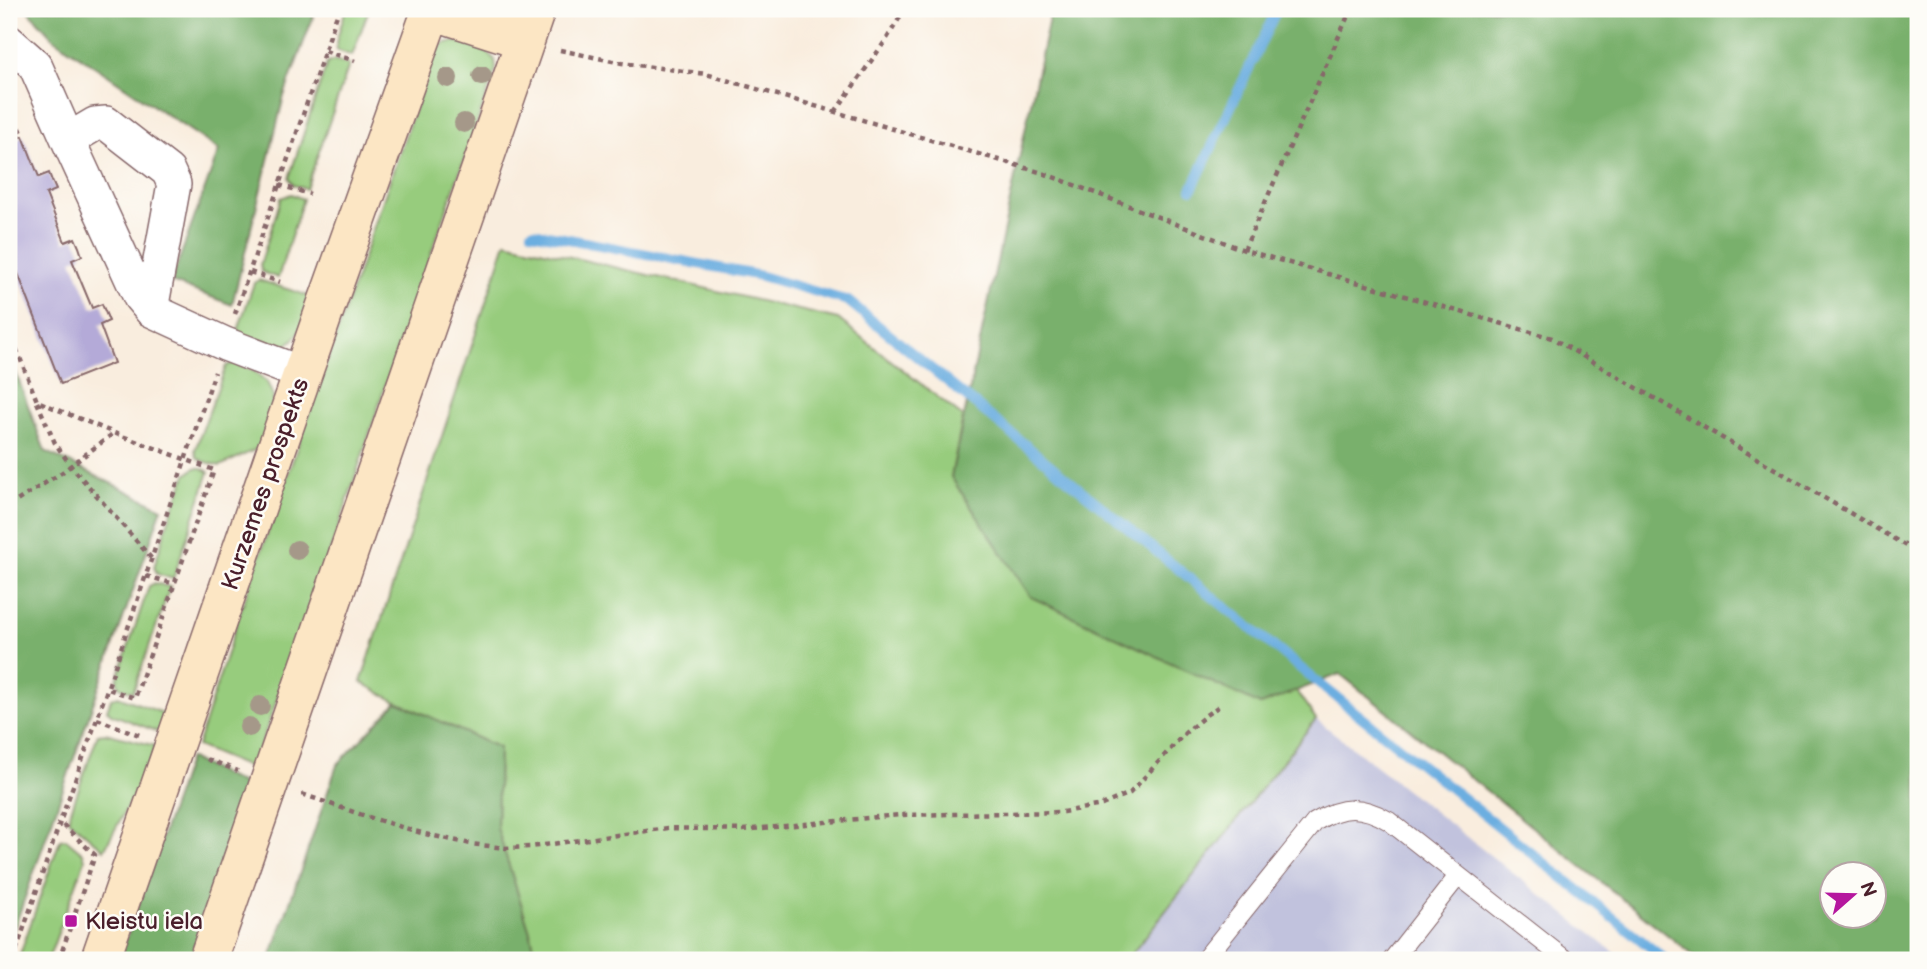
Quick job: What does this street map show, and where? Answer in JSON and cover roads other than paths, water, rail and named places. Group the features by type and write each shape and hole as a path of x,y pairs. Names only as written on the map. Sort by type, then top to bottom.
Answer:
{"main road":[{"path":"208,960 530,24 431,9"},
{"name":"Kurzemes prospekts","path":"100,960 431,9"}],"street":[{"path":"9,42 35,65 140,297 150,310 225,344 303,374"},
{"path":"68,140 94,124 106,123 168,171 174,184 150,310"}],"lane":[{"path":"1204,960 1315,822 1334,811 1357,809 1381,817 1566,960"},
{"path":"1392,960 1458,876"}],"waterway":[{"path":"1192,189 1277,9"},
{"path":"532,232 761,276 848,301 1310,676 1666,960"}],"place":[{"name":"Kleistu iela","path":"71,921"}]}
